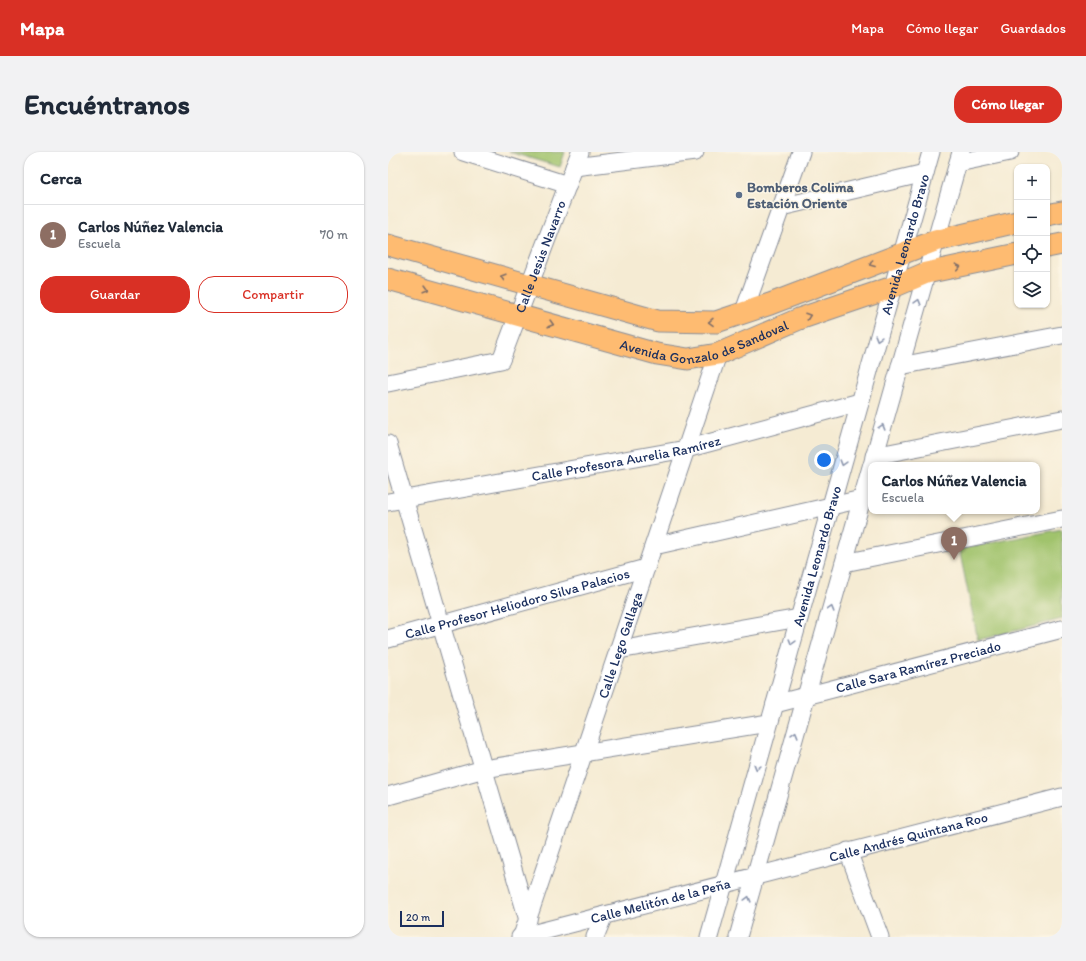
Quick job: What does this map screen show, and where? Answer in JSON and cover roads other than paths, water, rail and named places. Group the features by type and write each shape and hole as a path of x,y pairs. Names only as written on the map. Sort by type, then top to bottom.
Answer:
{"main road":[{"path":"1050,214 1062,212"},
{"name":"Avenida Gonzalo de Sandoval","path":"388,245 658,321 716,322 743,314 935,241 1014,223"},
{"path":"1050,246 1062,244"},
{"name":"Avenida Gonzalo de Sandoval","path":"388,279 657,354 688,359 718,354 799,319 893,287 926,273 1014,255"}],"street":[{"path":"462,152 568,185"},
{"path":"577,160 695,152"},
{"path":"743,314 801,152"},
{"name":"Avenida Leonardo Bravo","path":"709,937 931,152"},
{"path":"959,157 1010,152"},
{"name":"Avenida Leonardo Bravo","path":"872,462 959,157"},
{"name":"Calle Jesús Navarro","path":"388,383 501,360 577,160"},
{"path":"781,207 925,173"},
{"path":"900,366 1062,335"},
{"name":"Calle Lego Gallaga","path":"521,937 718,354"},
{"name":"Calle Profesora Aurelia Ramírez","path":"396,501 686,449 860,402"},
{"path":"876,462 1062,419"},
{"path":"388,444 396,501 441,624 528,920"},
{"name":"Avenida Leonardo Bravo","path":"738,937 868,477"},
{"path":"654,546 862,498"},
{"path":"844,563 1062,519"},
{"name":"Calle Profesor Heliodoro Silva Palacios","path":"388,639 646,568"},
{"path":"619,650 799,618"},
{"name":"Calle Sara Ramírez Preciado","path":"775,704 1062,629"},
{"path":"388,796 484,769 769,723"},
{"name":"Calle Andrés Quintana Roo","path":"755,875 1062,797"},
{"path":"848,852 880,937"},
{"name":"Calle Melitón de la Peña","path":"521,937 755,875"},
{"path":"595,937 604,915"}],"place":[{"name":"Bomberos Colima Estación Oriente","path":"739,195"},
{"name":"Carlos Núñez Valencia","path":"954,560"}]}
